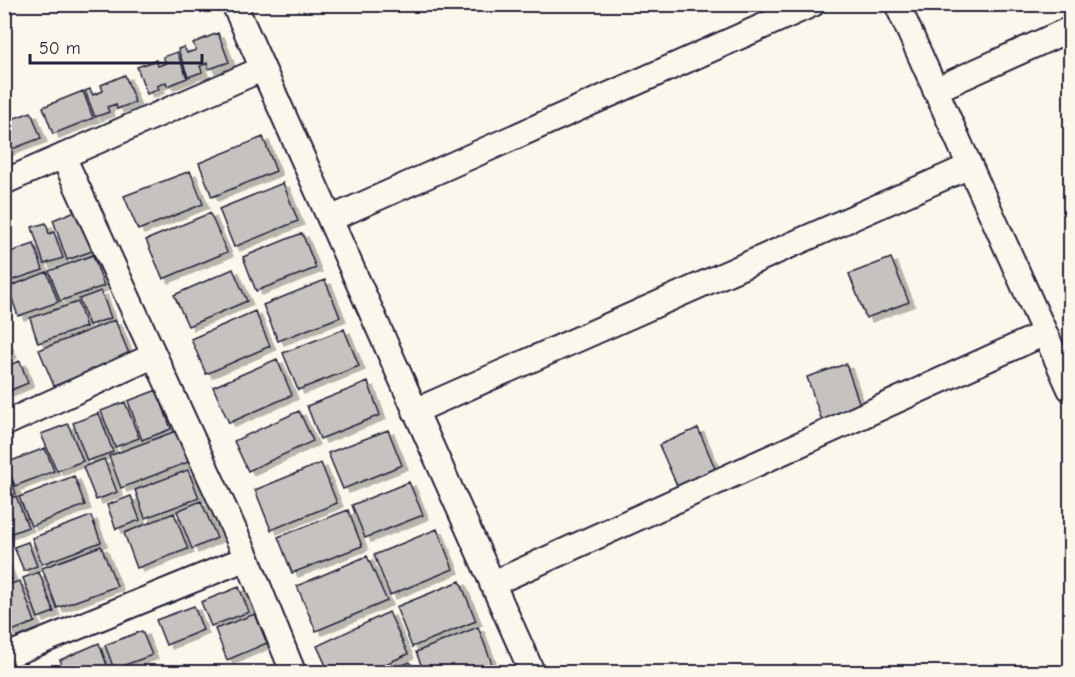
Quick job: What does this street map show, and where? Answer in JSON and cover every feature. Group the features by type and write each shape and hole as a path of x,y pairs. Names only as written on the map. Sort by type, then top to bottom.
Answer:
{"street":[{"path":"234,4 532,672"},
{"path":"330,219 813,4"},
{"path":"897,4 1071,389"},
{"path":"935,90 1071,29"},
{"path":"4,182 262,69"},
{"path":"63,156 247,558 293,672"},
{"path":"415,411 970,166"},
{"path":"492,584 1045,333"},
{"path":"4,424 153,356"},
{"path":"4,657 247,558"}],"building":[{"path":"218,33 229,62 209,69 207,63 200,66 202,72 188,77 178,49 184,47 187,53 196,50 193,43"},
{"path":"177,52 187,78 167,86 166,82 157,86 159,89 147,94 137,67 156,60 158,66 166,63 163,57"},
{"path":"125,75 135,102 117,109 116,104 107,107 109,112 95,117 85,91 90,89 93,95 103,91 101,85"},
{"path":"83,91 93,118 53,134 43,107"},
{"path":"31,112 41,138 4,152 4,122"},
{"path":"263,137 276,171 212,197 199,163"},
{"path":"190,171 203,204 138,230 124,196"},
{"path":"283,183 298,221 234,247 219,209"},
{"path":"80,209 95,250 67,260 53,220"},
{"path":"210,213 227,252 163,279 146,240"},
{"path":"46,223 49,234 54,232 63,258 44,264 32,227"},
{"path":"302,233 316,268 256,291 243,257"},
{"path":"34,244 43,270 4,283 4,254"},
{"path":"93,255 104,286 60,301 49,271"},
{"path":"891,258 909,302 866,318 849,274"},
{"path":"233,269 247,301 188,326 174,295"},
{"path":"47,272 58,302 18,316 8,287"},
{"path":"325,280 340,317 278,341 263,305"},
{"path":"101,291 111,318 89,325 79,299"},
{"path":"78,302 86,327 38,343 30,318"},
{"path":"255,311 270,346 206,374 191,339"},
{"path":"115,320 130,356 54,386 39,350"},
{"path":"344,329 359,366 298,390 283,353"},
{"path":"4,338 11,354 4,357"},
{"path":"277,359 292,395 229,423 213,387"},
{"path":"20,361 28,383 4,393 4,367"},
{"path":"846,364 862,411 823,424 807,377"},
{"path":"368,382 380,415 320,439 307,406"},
{"path":"157,390 171,429 142,440 128,401"},
{"path":"125,402 139,438 115,447 101,411"},
{"path":"299,411 313,441 248,471 234,441"},
{"path":"99,413 113,452 87,461 73,423"},
{"path":"68,424 83,461 57,471 41,434"},
{"path":"698,428 717,473 679,490 659,445"},
{"path":"388,430 402,465 343,489 328,453"},
{"path":"176,431 188,462 121,488 109,456"},
{"path":"45,448 54,471 15,486 6,463"},
{"path":"104,459 117,492 96,500 83,467"},
{"path":"4,462 16,493 4,498"},
{"path":"321,463 337,503 271,530 255,490"},
{"path":"188,470 199,498 145,518 135,490"},
{"path":"74,476 85,505 31,526 19,497"},
{"path":"409,482 423,515 365,538 352,505"},
{"path":"16,496 28,527 4,536 4,501"},
{"path":"131,496 140,520 116,529 107,505"},
{"path":"201,501 217,538 192,549 177,511"},
{"path":"348,510 362,546 292,573 278,537"},
{"path":"174,513 188,549 137,568 124,533"},
{"path":"91,516 101,542 42,564 32,538"},
{"path":"437,529 453,569 390,595 374,555"},
{"path":"28,542 37,566 24,571 14,547"},
{"path":"101,546 117,586 57,608 42,568"},
{"path":"367,556 387,601 316,631 297,586"},
{"path":"4,559 12,579 4,582"},
{"path":"39,572 54,612 38,618 23,578"},
{"path":"20,581 35,622 9,632 4,619 4,586"},
{"path":"460,581 476,621 412,647 396,607"},
{"path":"239,587 249,612 211,626 201,602"},
{"path":"194,606 203,630 166,645 156,620"},
{"path":"389,612 408,654 368,672 329,672 317,646"},
{"path":"255,614 267,643 227,660 215,629"},
{"path":"478,627 492,664 471,672 424,672 416,652"},
{"path":"142,631 152,655 114,669 105,645"},
{"path":"99,643 109,671 65,672 60,660"},
{"path":"410,662 415,672 385,672"}]}
